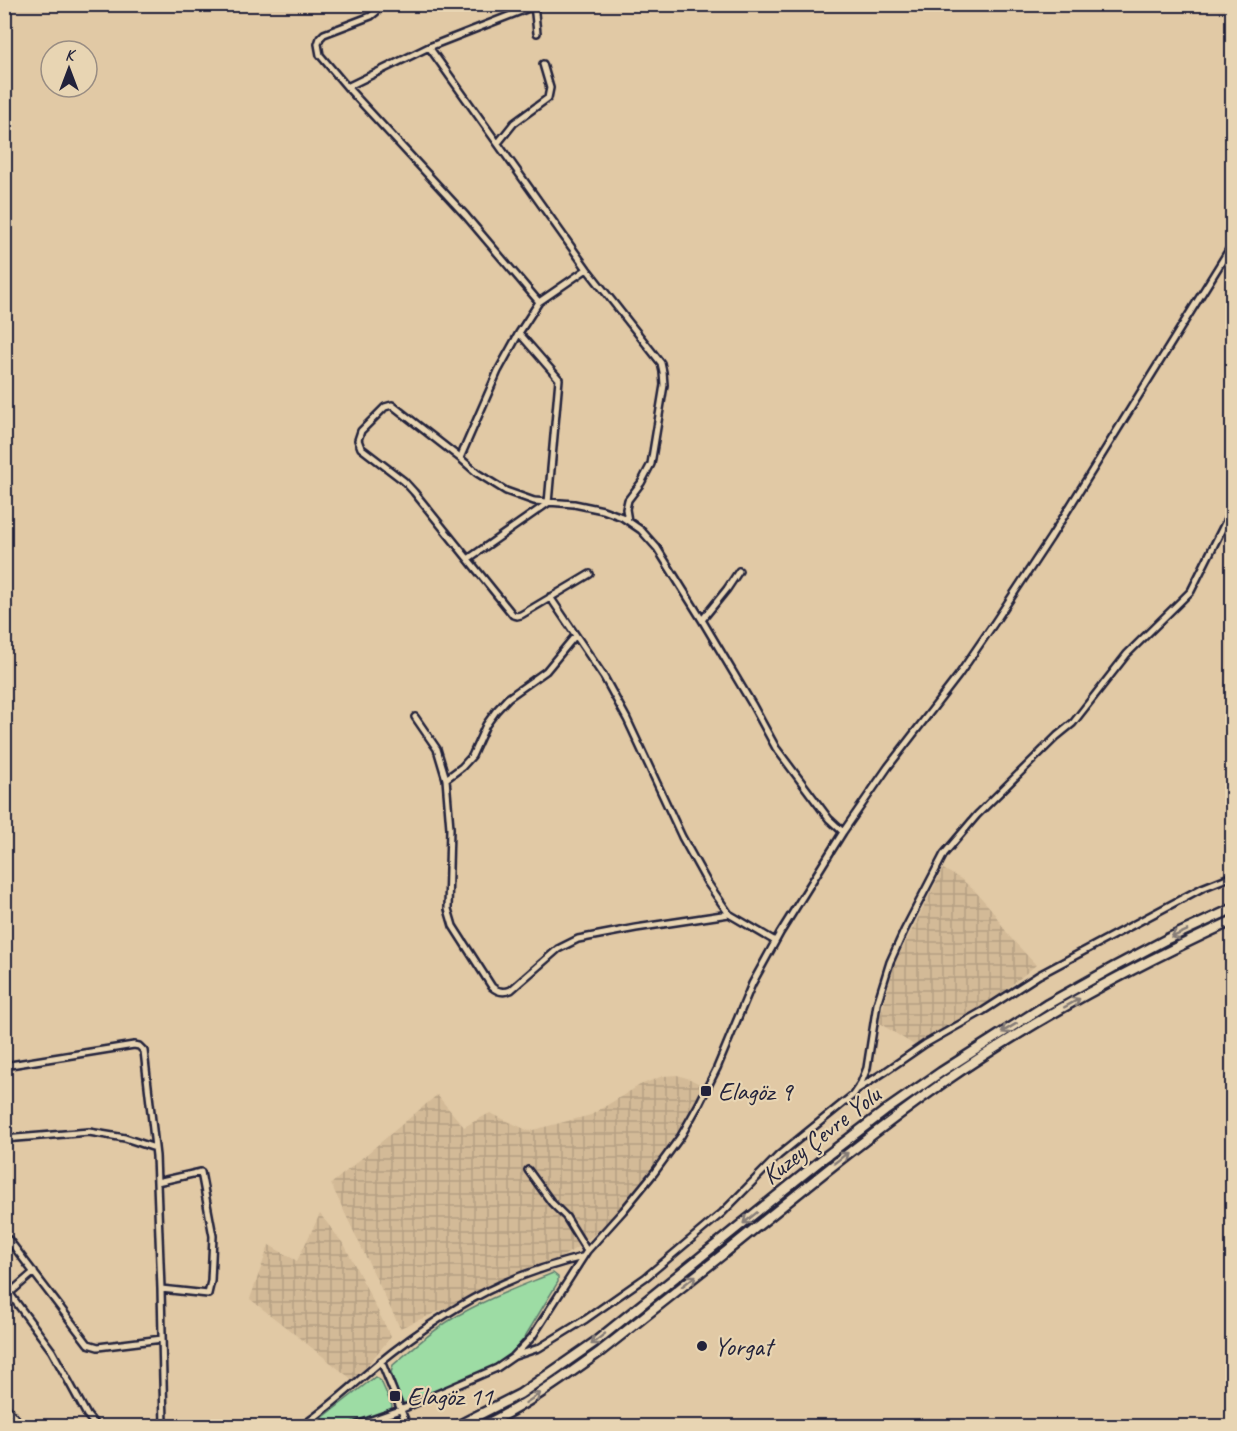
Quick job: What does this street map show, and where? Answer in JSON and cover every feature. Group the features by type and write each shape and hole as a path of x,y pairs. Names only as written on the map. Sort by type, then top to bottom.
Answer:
{"highway":[{"name":"Kuzey Çevre Yolu","path":"457,1426 520,1394 595,1342 825,1157 941,1072 1046,1005 1167,939 1233,909"},
{"name":"Kuzey Çevre Yolu","path":"482,1426 526,1403 601,1351 831,1166 946,1081 1032,1026 1108,983 1172,949 1233,921"}],"street":[{"path":"380,4 371,16 324,34 318,41 320,55 466,216 539,302"},
{"path":"347,87 429,47 534,5 537,33"},
{"path":"429,47 586,269 658,358 663,372 663,385 651,464 641,483 628,500 626,509 628,521"},
{"path":"498,142 514,123 548,98 550,88 543,64"},
{"path":"354,1426 400,1410 497,1368 513,1357 532,1337 587,1251 640,1191 668,1155 690,1120 717,1068 752,984 775,941 843,832 888,766 958,676 995,622 1062,520 1233,244"},
{"path":"460,458 498,371 539,302 586,269"},
{"path":"468,559 548,503 559,379 519,333"},
{"path":"590,574 521,615 513,615 404,481 361,448 358,436 361,431 383,409 393,405 477,473 506,491 548,503 597,508 615,514 641,530 657,548 702,620 776,748 829,819 843,832"},
{"path":"513,1357 539,1348 586,1320 646,1277 722,1213 779,1155 853,1095 864,1076 869,1060 876,1011 890,962 944,854 977,814 1073,723 1127,654 1191,591 1233,511"},
{"path":"702,620 739,571"},
{"path":"550,597 604,677 627,719 682,837 707,882 729,914 775,941"},
{"path":"446,779 472,756 486,725 496,711 508,698 546,671 575,636"},
{"path":"416,717 437,749 446,779 450,828 447,902 449,915 453,926 492,987 498,991 511,990 558,949 578,939 729,914"},
{"path":"857,1089 925,1044 983,1011 1039,975 1202,888 1233,876"},
{"path":"4,1066 134,1045 139,1046 145,1053 157,1182 164,1426"},
{"path":"4,1139 89,1132 125,1138 155,1148"},
{"path":"528,1170 552,1203 566,1217 587,1251"},
{"path":"157,1182 201,1172 213,1236 211,1281 208,1294 161,1290"},
{"path":"4,1238 9,1240 88,1344 98,1347 162,1339"},
{"path":"302,1426 413,1337 449,1312 485,1292 537,1270 583,1257"},
{"path":"4,1298 34,1272"},
{"path":"10,1294 52,1351 87,1415 96,1426"},
{"path":"381,1362 406,1425"},
{"path":"4,1405 22,1426"}],"shaded area":[{"path":"943,869 961,879 975,891 992,910 1009,936 1036,965 979,1012 914,1045 879,1023 894,965"},
{"path":"677,1075 702,1085 700,1095 646,1180 600,1230 552,1263 400,1328 331,1184 437,1095 464,1127 490,1113 529,1131 591,1115 640,1085 663,1076"},
{"path":"320,1214 345,1246 391,1337 354,1381 250,1299 269,1245 297,1261"}],"green space":[{"path":"553,1273 558,1277 558,1282 523,1340 507,1358 485,1371 406,1403 401,1400 391,1373 393,1365 414,1347 436,1329 464,1312"},
{"path":"375,1377 381,1381 392,1406 390,1411 349,1426 312,1426"}],"place":[{"name":"Elagöz 9","path":"706,1091"},
{"name":"Yorgat","path":"702,1346"},
{"name":"Elagöz 11","path":"395,1396"}]}
